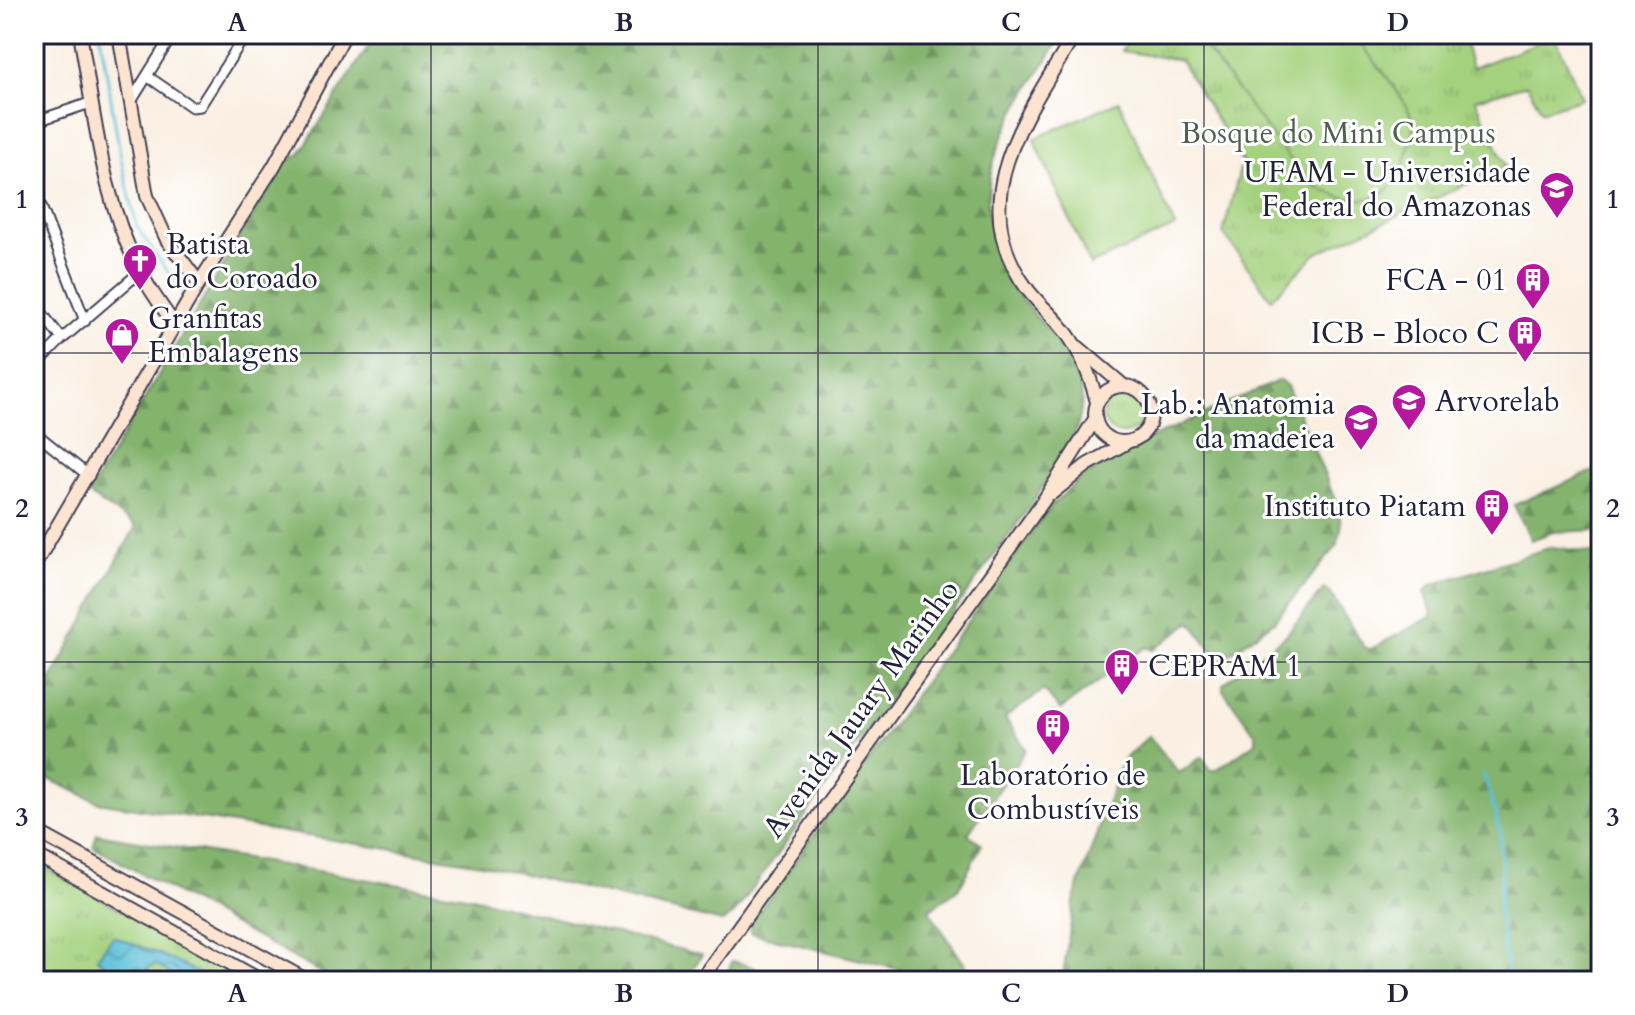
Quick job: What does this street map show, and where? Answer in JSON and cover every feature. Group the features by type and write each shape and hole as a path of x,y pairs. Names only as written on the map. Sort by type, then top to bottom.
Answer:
{"street":[{"path":"34,38 42,34"},
{"path":"80,34 105,178 117,216 140,272 175,325"},
{"path":"119,34 147,196 167,240 199,283"},
{"path":"130,103 173,34"},
{"path":"147,76 192,107 200,106 246,34"},
{"path":"35,562 89,476 199,283 274,166 345,34"},
{"path":"1074,344 1124,386 1143,395 1150,409 1148,426 1136,439 1127,442 1110,439 1103,434 1095,419 1097,402 1091,381 1074,344 1015,271 1002,232 999,203 1002,172 1012,142 1075,34"},
{"path":"36,117 90,103"},
{"path":"34,188 85,321"},
{"path":"34,367 140,272"},
{"path":"34,303 62,339"},
{"path":"1097,402 1108,390 1124,386"},
{"name":"Avenida Jauary Marinho","path":"700,981 1044,500 1095,419"},
{"path":"34,432 89,476"},
{"name":"Avenida Jauary Marinho","path":"1044,500 1087,465 1127,442"},
{"path":"34,830 308,981"},
{"path":"34,854 262,981"},
{"name":"Avenida Jauary Marinho","path":"709,981 722,948"}],"green space":[{"path":"376,34 1063,34 1023,99 997,150 988,208 994,250 1004,275 1058,342 1078,377 1082,397 1076,430 1035,499 734,914 722,922 481,864 98,802 34,772 34,711 136,526 88,494 284,163 300,154"},
{"name":"Bosque do Mini Campus","path":"1132,34 1462,34 1472,68 1555,36 1582,98 1542,111 1527,85 1475,99 1506,166 1317,253 1271,299 1223,233 1242,162 1180,60 1121,51"},
{"path":"1205,34 1353,34 1398,93 1412,118 1414,131 1408,152 1392,185 1368,199 1354,199 1323,190 1307,181 1209,53"},
{"path":"1119,101 1175,227 1090,265 1034,139"},
{"path":"1280,380 1287,386 1339,509 1341,529 1337,546 1274,621 1220,661 1191,622 1153,650 1146,647 1060,710 1044,690 1005,718 1026,749 968,834 982,844 959,888 929,910 970,973 968,981 947,981 750,933 750,924 1050,507 1080,479 1140,443"},
{"path":"1123,394 1137,400 1143,414 1137,428 1123,434 1109,428 1103,414 1109,400"},
{"path":"1601,468 1601,530 1553,532 1531,540 1514,505"},
{"path":"1552,547 1593,553 1601,559 1601,981 1062,981 1075,896 1122,761 1149,736 1179,773 1202,757 1211,770 1216,770 1256,742 1256,735 1223,690 1223,684 1286,635 1324,589 1330,593 1365,648 1371,649 1433,616 1425,592 1431,585"},
{"path":"97,834 472,897 702,955 684,981 336,981 93,847"},
{"path":"34,862 249,981 34,981"},
{"path":"732,961 802,981 725,981"}],"water":[{"path":"113,936 214,981 181,981 155,964 147,969 152,981 124,981 97,958"}],"waterway":[{"path":"100,34 121,159 137,227 185,297"},
{"path":"1484,774 1500,831 1502,870 1499,910 1506,966 1511,981"}],"place":[{"name":"UFAM - Universidade Federal do Amazonas","path":"1557,220"},
{"name":"Batista do Coroado","path":"140,292"},
{"name":"FCA - 01","path":"1533,311"},
{"name":"ICB - Bloco C","path":"1525,364"},
{"name":"Granfitas Embalagens","path":"122,366"},
{"name":"Arvorelab","path":"1409,432"},
{"name":"Lab.: Anatomia da madeiea","path":"1361,452"},
{"name":"Instituto Piatam","path":"1492,537"},
{"name":"CEPRAM 1","path":"1122,697"},
{"name":"Laboratório de Combustíveis","path":"1053,757"}]}
